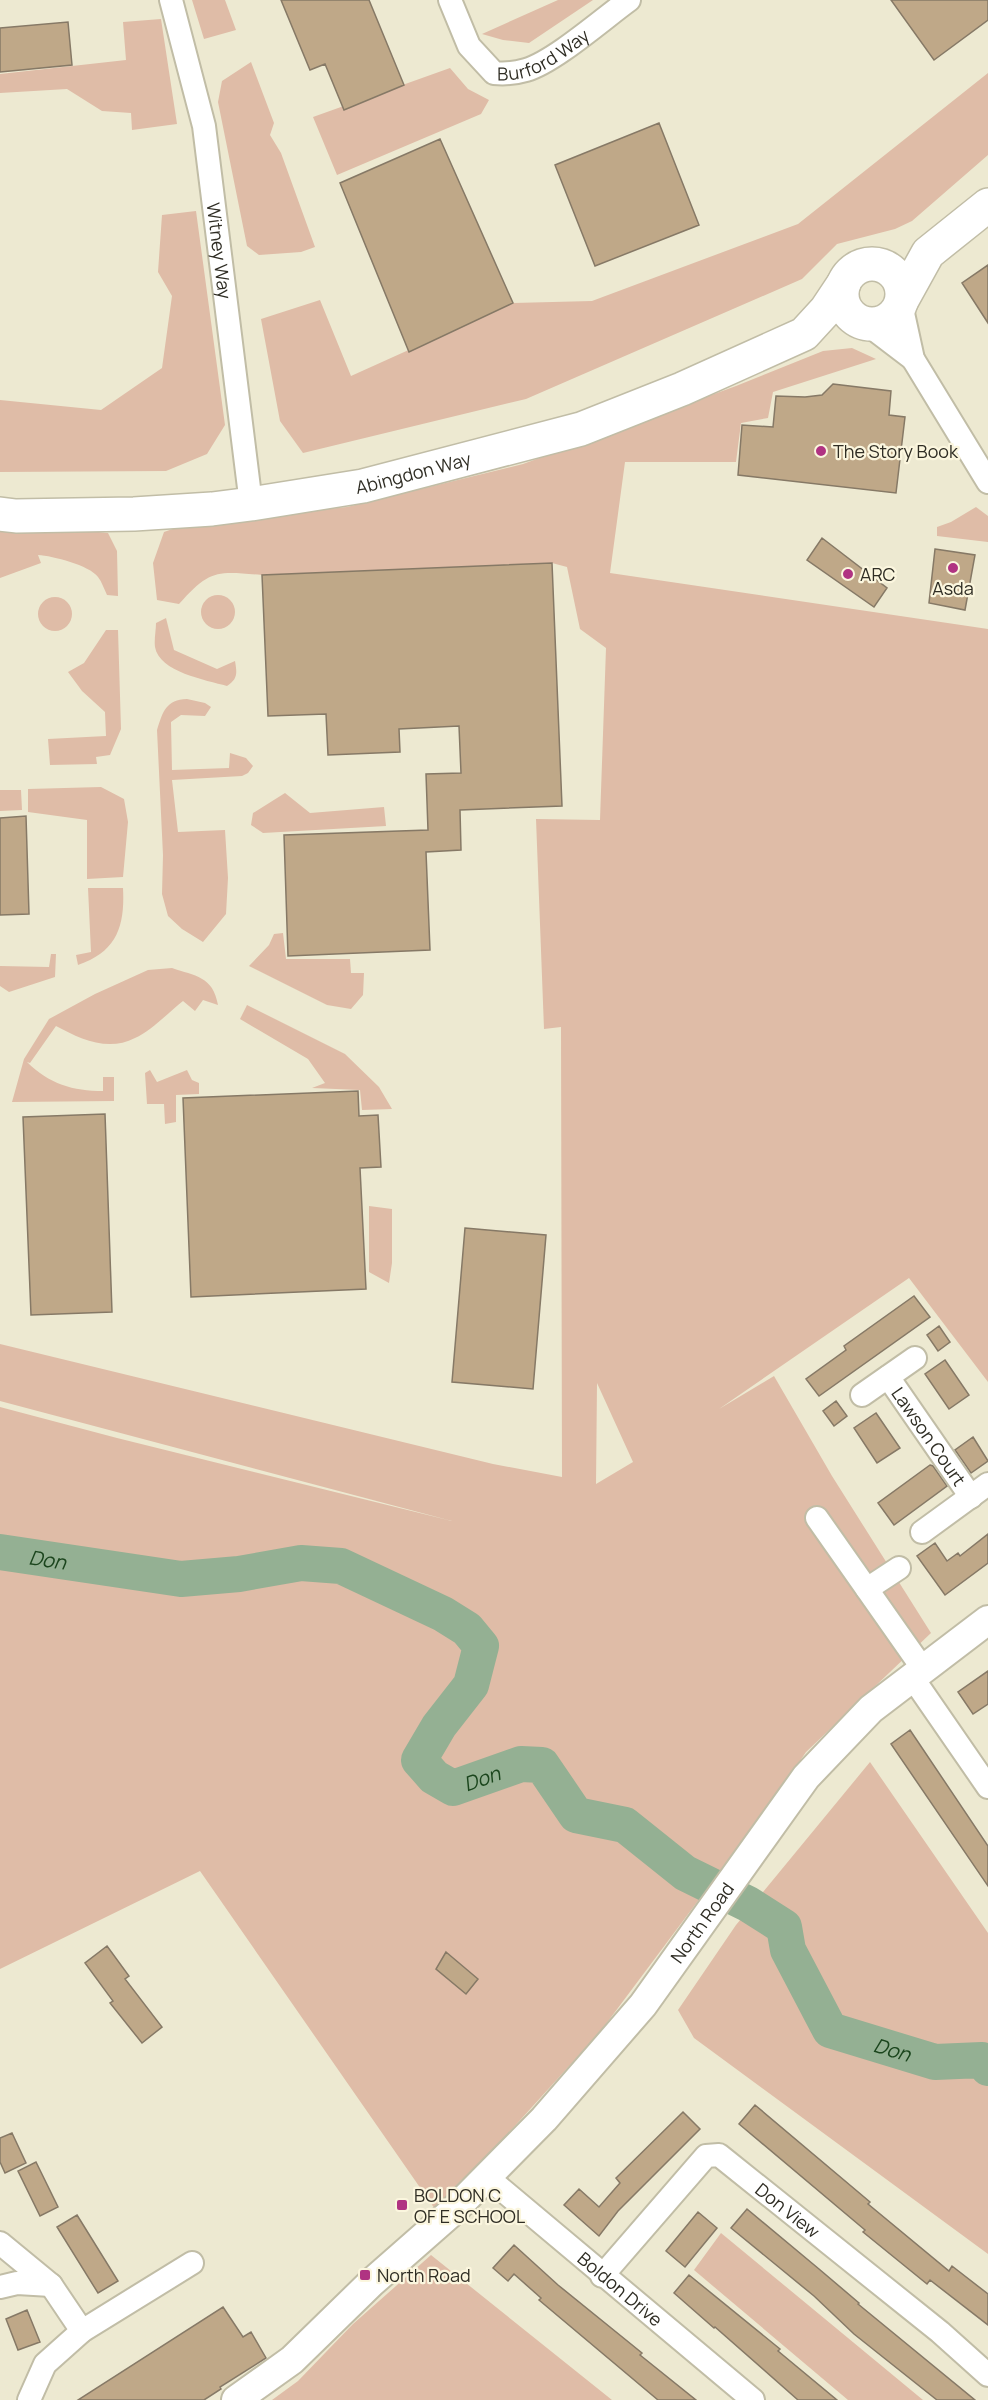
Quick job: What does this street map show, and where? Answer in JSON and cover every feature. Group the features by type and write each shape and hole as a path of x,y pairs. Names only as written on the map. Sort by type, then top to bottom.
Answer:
{"main road":[{"name":"Abingdon Way","path":"0,514 16,516 134,514 251,504 363,486 581,429 682,389 804,334 865,324 876,325 892,318 928,253 988,205"},
{"name":"Abingdon Way","path":"804,334 826,310 855,269 869,264 928,253"},
{"path":"877,264 894,273 900,281 903,290 902,302"},
{"path":"844,283 843,302 847,312 865,324"}],"street":[{"name":"Witney Way","path":"171,0 204,126 251,504"},
{"name":"Burford Way","path":"450,0 469,46 494,73 507,74 527,70 545,62 630,0"},
{"path":"902,302 913,359 988,482"},
{"path":"865,324 913,359"},
{"name":"Lawson Court","path":"862,1395 915,1358"},
{"name":"Lawson Court","path":"888,1377 979,1491 922,1532"},
{"path":"817,1518 867,1589 988,1787"},
{"path":"867,1589 899,1568"},
{"name":"North Road","path":"236,2400 292,2360 371,2283 453,2211 551,2111 643,2005 806,1777 871,1709 988,1620"},
{"name":"Don View","path":"602,2276 706,2156 719,2155 940,2332 988,2375"},
{"name":"Boldon Drive","path":"487,2177 602,2276 753,2400"},
{"path":"0,2243 51,2285 82,2331"},
{"path":"29,2400 45,2364 82,2331 192,2263"},
{"path":"0,2287 17,2283 51,2285"}],"shaded area":[{"path":"192,0 225,0 236,30 204,39"},
{"path":"558,0 593,0 529,43 503,40 482,34"},
{"path":"161,19 177,124 132,130 131,113 102,111 67,89 0,93 0,74 126,60 123,22"},
{"path":"251,62 274,123 270,135 281,153 315,247 301,252 259,255 247,246 218,102 222,81"},
{"path":"450,68 468,89 489,100 481,114 337,175 313,117"},
{"path":"988,73 988,155 912,221 895,229 837,244 802,279 526,399 303,453 280,421 261,319 320,300 351,376 513,303 592,301 798,224"},
{"path":"196,211 225,425 207,454 166,471 0,472 0,400 101,410 162,368 172,296 158,272 162,215"},
{"path":"852,348 876,359 773,392 768,418 741,423 736,462 625,462 610,573 988,629 988,1382 909,1278 719,1409 774,1376 832,1476 931,1633 806,1752 777,1795 600,2032 437,2212 200,1871 0,1969 0,1407 452,1521 0,1401 0,1344 493,1464 562,1477 561,1027 544,1029 536,819 600,820 606,648 580,629 567,567 552,563 262,575 224,573 207,578 179,604 157,600 153,563 164,532 187,524 347,507 523,464 736,386 823,351","holes":["597,1383 633,1462 596,1484"]},
{"path":"976,507 988,516 988,542 937,536 937,527 951,522"},
{"path":"53,527 108,533 117,551 118,596 107,595 98,577 87,569 61,559 45,556 38,555 41,563 0,578 0,530"},
{"path":"218,595 230,600 235,612 230,624 218,629 206,624 201,612 206,600"},
{"path":"55,597 67,602 72,614 67,626 55,631 43,626 38,614 43,602"},
{"path":"166,618 174,650 217,669 235,661 236,672 233,681 227,686 207,681 185,674 165,663 158,656 155,641 156,623"},
{"path":"106,630 118,630 121,729 110,755 96,757 97,764 50,765 48,739 106,736 105,712 82,691 68,672 84,663"},
{"path":"187,699 205,703 211,707 205,716 181,715 171,722 172,770 229,768 230,753 246,758 253,766 248,773 242,776 172,780 178,832 225,830 228,878 226,914 203,942 182,929 168,916 162,894 163,855 157,730 166,708 174,702"},
{"path":"101,787 124,799 128,822 123,877 87,879 87,820 28,812 28,789"},
{"path":"0,790 21,790 22,810 0,811"},
{"path":"285,793 310,813 384,807 386,826 263,833 251,825 253,813"},
{"path":"88,888 123,888 122,914 120,926 110,945 91,960 78,965 76,955 91,952"},
{"path":"283,933 286,959 350,959 351,973 364,973 363,995 351,1009 327,1005 249,966 269,945 274,934"},
{"path":"51,954 56,954 55,977 9,992 0,986 0,966 49,967"},
{"path":"172,968 207,983 216,995 218,1005 203,1000 195,1011 183,1001 141,1035 115,1044 84,1039 56,1026 30,1063 27,1062 53,1081 82,1090 103,1091 103,1077 114,1077 114,1101 12,1102 24,1059 49,1019 95,994 148,970"},
{"path":"247,1005 345,1054 379,1087 392,1109 362,1110 360,1090 312,1088 325,1083 308,1059 240,1019"},
{"path":"150,1070 157,1082 187,1070 192,1080 199,1083 199,1094 176,1095 176,1122 165,1124 164,1104 147,1104 145,1073"},
{"path":"369,1206 392,1209 392,1263 389,1283 369,1272"},
{"path":"870,1762 988,1933 988,2254 694,2038 678,2010 736,1925"},
{"path":"721,2233 923,2400 848,2400 694,2270"},
{"path":"431,2255 612,2400 272,2400 298,2381 353,2324"}],"building":[{"path":"281,0 369,0 404,85 344,110 325,64 310,70"},
{"path":"891,0 988,0 988,20 934,60"},
{"path":"68,22 72,65 0,72 0,28"},
{"path":"659,123 699,225 595,266 555,165"},
{"path":"440,139 513,303 409,352 340,183"},
{"path":"988,265 988,323 962,283"},
{"name":"The Story Book","path":"833,384 891,391 889,415 905,417 896,493 738,475 742,425 773,427 776,396 822,395"},
{"name":"ARC","path":"822,538 887,588 874,607 807,560"},
{"name":"Asda","path":"935,549 975,555 965,610 929,603"},
{"path":"552,563 562,806 460,810 461,850 426,852 430,950 288,956 284,835 428,830 426,774 461,773 459,726 399,729 400,752 328,755 326,714 268,716 262,575"},
{"path":"26,816 29,914 0,915 0,818"},
{"path":"358,1091 359,1116 378,1115 381,1167 360,1168 366,1289 191,1297 183,1098"},
{"path":"105,1114 112,1312 31,1315 23,1117"},
{"path":"465,1228 546,1235 533,1389 452,1382"},
{"path":"914,1296 930,1317 819,1396 806,1379 846,1350 844,1346"},
{"path":"939,1326 950,1342 938,1351 927,1335"},
{"path":"945,1360 969,1395 949,1409 925,1374"},
{"path":"836,1401 847,1416 834,1426 823,1411"},
{"path":"876,1413 900,1448 877,1463 854,1428"},
{"path":"973,1437 988,1461 971,1473 955,1450"},
{"path":"930,1465 947,1486 894,1525 878,1503"},
{"path":"988,1534 988,1563 945,1595 917,1556 935,1543 947,1561 958,1553 960,1556"},
{"path":"988,1671 988,1704 973,1714 958,1692"},
{"path":"910,1730 988,1846 988,1886 891,1744"},
{"path":"107,1946 129,1976 125,1979 162,2027 142,2043 110,2003 113,2001 85,1963"},
{"path":"446,1952 478,1979 466,1994 436,1969"},
{"path":"755,2105 949,2271 952,2266 988,2294 988,2325 930,2280 927,2284 863,2232 865,2230 739,2124"},
{"path":"683,2112 700,2129 618,2211 599,2236 564,2205 579,2189 599,2207 620,2183 616,2178"},
{"path":"12,2133 26,2163 5,2173 0,2162 0,2138"},
{"path":"36,2162 58,2207 40,2216 18,2171"},
{"path":"747,2209 975,2400 937,2400 854,2334 814,2296 731,2228"},
{"path":"698,2212 717,2228 685,2267 666,2251"},
{"path":"77,2215 118,2281 98,2293 57,2227"},
{"path":"514,2245 558,2285 642,2353 640,2355 696,2400 658,2400 539,2300 541,2298 514,2274 508,2281 493,2268"},
{"path":"689,2275 780,2349 778,2351 837,2400 798,2400 674,2293"},
{"path":"223,2307 243,2337 251,2332 266,2358 204,2400 78,2400"},
{"path":"27,2310 40,2342 18,2350 6,2319"}],"waterway":[{"name":"Don","path":"0,1552 181,1579 239,1574 301,1563 341,1566 443,1614 467,1629 481,1646 471,1685 439,1726 419,1760 434,1777 453,1788 521,1764 542,1765 576,1815 625,1825 685,1873 748,1904 784,1927 788,1950 830,2030 935,2062 982,2060 988,2068"}],"place":[{"name":"The Story Book","path":"821,451"},
{"name":"Asda","path":"953,568"},
{"name":"ARC","path":"848,574"},
{"name":"BOLDON C OF E SCHOOL","path":"402,2205"},
{"name":"North Road","path":"365,2275"}]}
